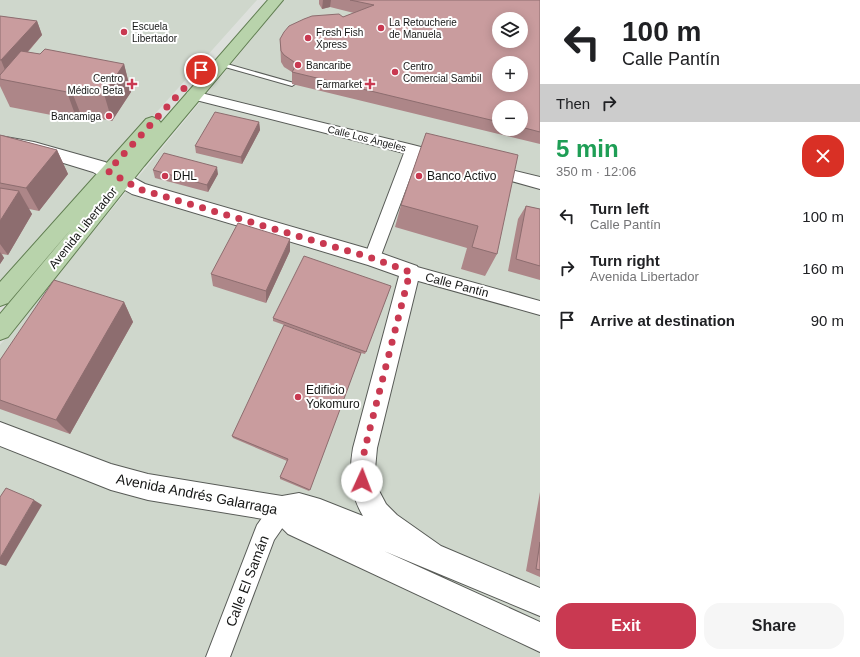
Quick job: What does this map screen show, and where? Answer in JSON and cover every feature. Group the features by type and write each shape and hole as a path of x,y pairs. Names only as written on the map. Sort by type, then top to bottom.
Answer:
{"main road":[{"name":"Avenida Libertador","path":"0,330 116,175 191,81 261,0"},
{"name":"Avenida Libertador","path":"0,297 193,95 276,0"},
{"name":"Calle Pantín","path":"0,142 34,148 99,167 139,189 372,258 410,272"},
{"path":"410,272 365,448 362,464 362,481 367,498 379,516 394,530 432,556"},
{"name":"Avenida Andrés Galarraga","path":"0,434 111,477 148,487 282,509 297,525 540,637"},
{"path":"282,509 299,506 320,512 432,556 540,602"}],"street":[{"name":"Calle Los Ángeles","path":"193,95 458,162"},
{"path":"372,258 413,150"},
{"path":"481,168 540,183"},
{"name":"Calle Pantín","path":"410,272 540,308"},
{"name":"Calle El Samán","path":"218,657 265,533 282,509"}],"lane":[{"path":"220,64 292,84"}],"shaded area":[{"path":"0,0 257,0 0,287"},
{"path":"284,0 540,0 540,657 0,657 0,345"}],"building":[{"name":"Centro Comercial Sambil","path":"350,0 540,0 540,132 528,129 528,100 492,100 492,120 292,72 297,64 284,55 281,51 280,39 289,26 312,16 339,14 343,17 374,5"},
{"path":"0,16 37,21 1,60 0,60"},
{"path":"45,49 124,64 104,94 70,87 67,92 0,79 0,75 21,51 40,54"},
{"path":"215,112 259,122 241,157 195,146"},
{"path":"426,133 518,155 497,254 472,247 478,226 401,205"},
{"path":"0,135 57,150 26,188 0,183"},
{"path":"164,153 217,167 207,185 153,170"},
{"path":"0,188 19,191 0,221"},
{"path":"526,206 540,209 540,266 516,259"},
{"path":"238,223 290,239 266,291 211,274"},
{"path":"304,256 391,286 366,352 273,318"},
{"path":"54,280 124,302 56,420 0,400 0,360"},
{"name":"Edificio Yokomuro","path":"284,325 361,353 310,490 280,477 288,459 232,436"},
{"path":"6,488 34,500 0,558 0,497"},
{"path":"540,542 540,570 536,569"}],"place":[{"name":"La Retoucherie de Manuela","path":"381,28"},
{"name":"Escuela Libertador","path":"124,32"},
{"name":"Fresh Fish Xpress","path":"308,38"},
{"name":"Bancaribe","path":"298,65"},
{"name":"Centro Comercial Sambil","path":"395,72"},
{"name":"Centro Médico Beta","path":"132,84"},
{"name":"Farmarket","path":"370,84"},
{"name":"Bancamiga","path":"109,116"},
{"name":"DHL","path":"165,176"},
{"name":"Banco Activo","path":"419,176"},
{"name":"Edificio Yokomuro","path":"298,397"}],"route":[{"path":"201,70 108,171 139,189 372,258 410,272 365,448 362,464 362,481"}]}
